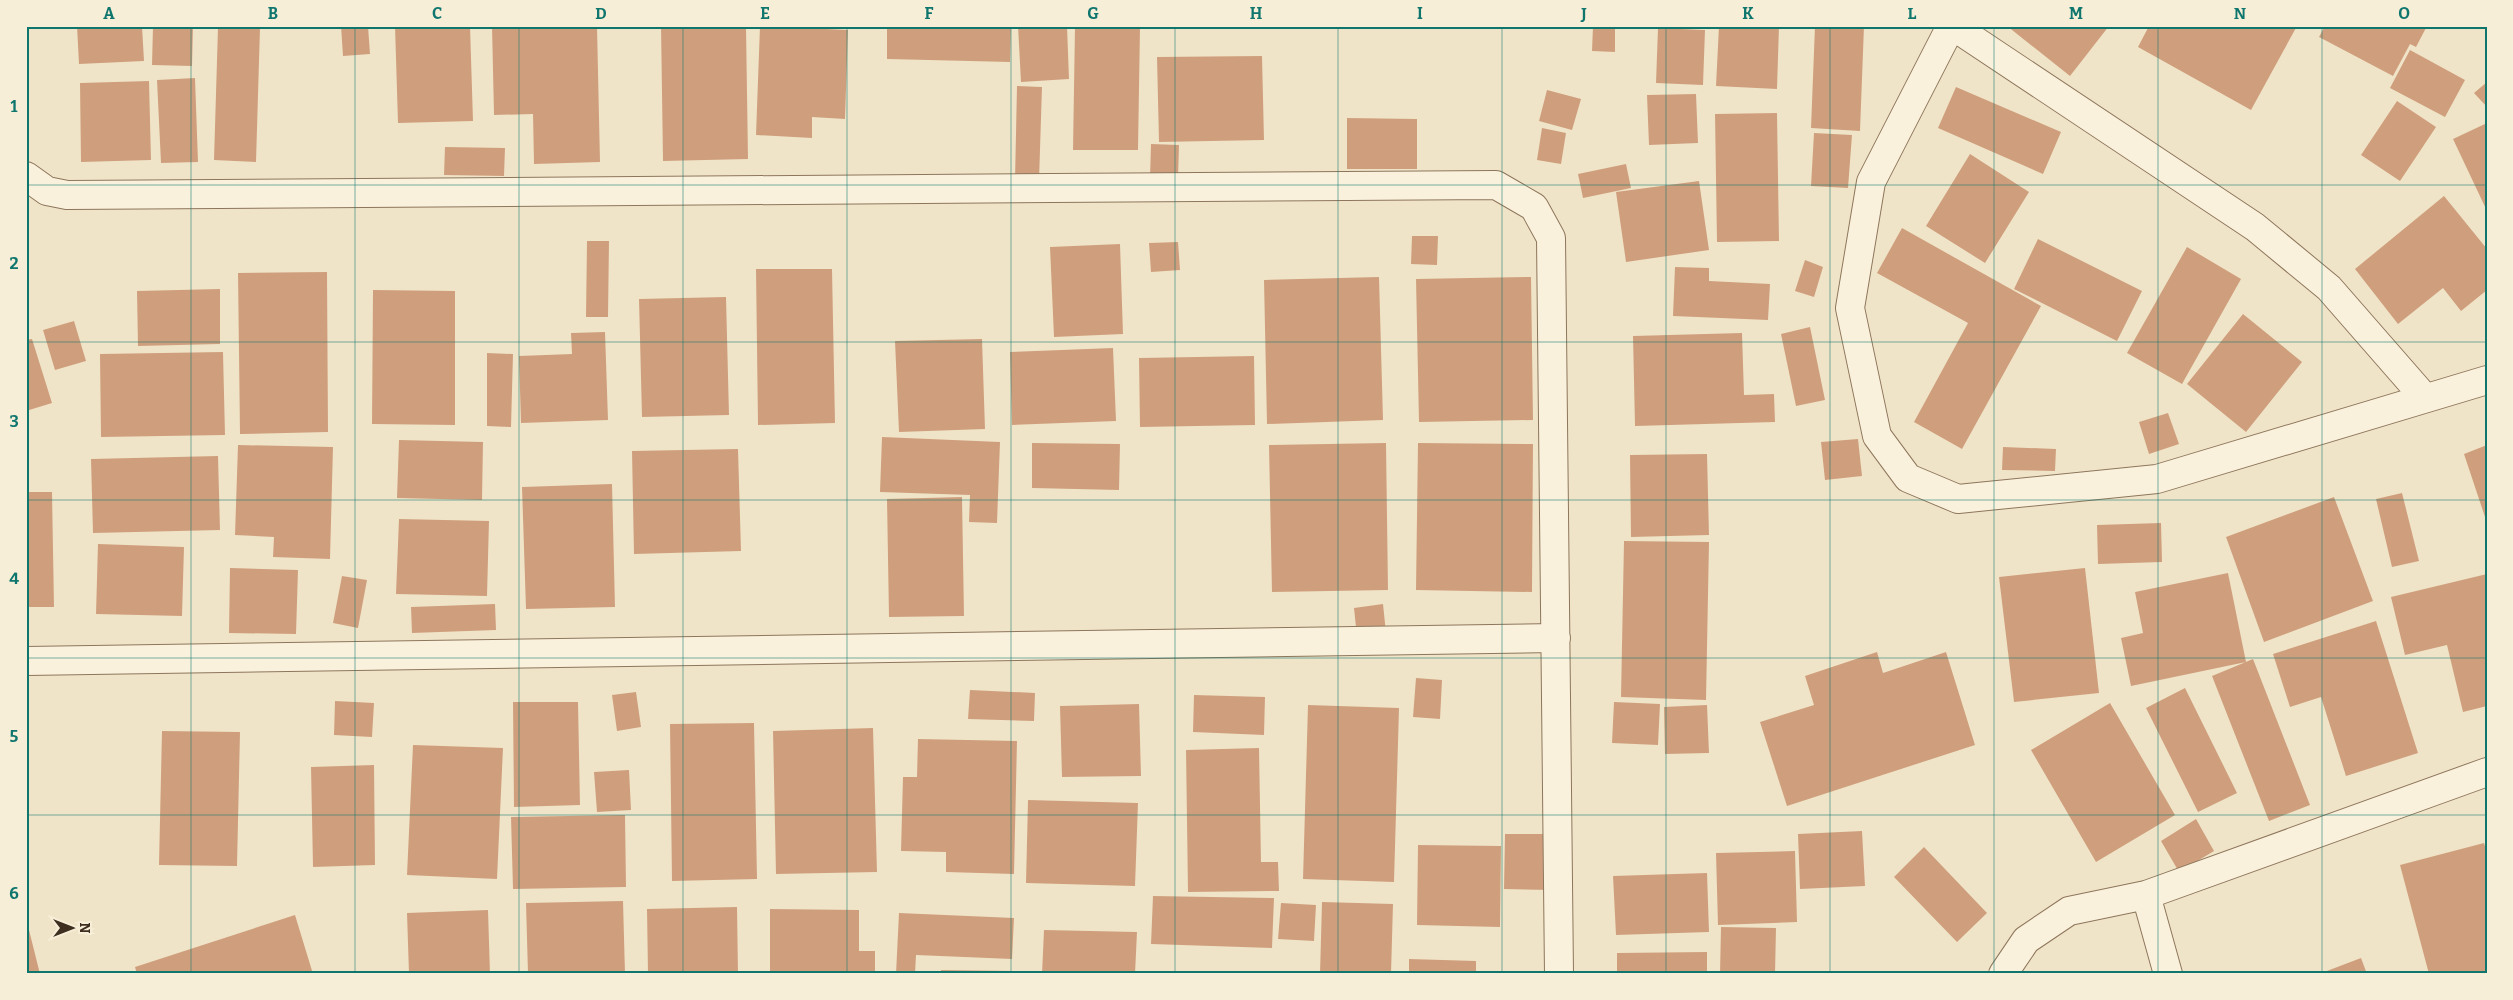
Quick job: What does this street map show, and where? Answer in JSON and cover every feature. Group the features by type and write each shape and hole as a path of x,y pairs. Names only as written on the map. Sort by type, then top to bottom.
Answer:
{"street":[{"path":"2425,398 2329,288 2255,227 1952,26 1871,182 1850,308 1877,436 1908,478 1958,499 2157,479 2487,380"},
{"path":"26,176 47,191 67,195 1496,185 1534,207 1551,238 1559,974"},
{"path":"26,661 1556,638"},
{"path":"2003,974 2026,940 2069,911 2146,895 2487,772"},
{"path":"2146,895 2168,974"}],"building":[{"path":"77,26 142,26 144,61 79,64"},
{"path":"153,26 193,26 192,66 152,65"},
{"path":"341,26 368,26 370,54 343,56"},
{"path":"395,26 470,26 473,121 398,123"},
{"path":"492,26 597,26 600,162 534,164 533,114 494,115"},
{"path":"661,26 746,26 748,159 663,161"},
{"path":"760,26 848,30 845,119 812,117 812,138 756,135"},
{"path":"887,26 1011,26 1010,62 887,59"},
{"path":"1018,26 1067,26 1069,79 1021,82"},
{"path":"1075,26 1140,26 1138,150 1073,150"},
{"path":"1593,26 1615,26 1615,52 1592,51"},
{"path":"1719,26 1779,26 1777,89 1716,86"},
{"path":"1815,26 1864,26 1860,131 1811,128"},
{"path":"2007,26 2109,26 2070,76"},
{"path":"2149,26 2297,26 2251,110 2138,47"},
{"path":"2325,26 2427,26 2416,47 2410,44 2393,76 2319,37"},
{"path":"218,27 260,28 256,162 214,160"},
{"path":"1658,28 1705,30 1703,85 1656,83"},
{"path":"2410,50 2465,80 2445,117 2390,88"},
{"path":"1262,56 1264,140 1159,142 1157,57"},
{"path":"195,78 198,162 161,163 157,80"},
{"path":"149,81 151,160 81,162 80,83"},
{"path":"2487,82 2487,107 2474,93"},
{"path":"1017,86 1042,87 1039,181 1015,180"},
{"path":"1956,87 2061,132 2043,174 1938,128"},
{"path":"1547,90 1581,99 1572,130 1539,121"},
{"path":"1696,94 1698,143 1649,145 1647,95"},
{"path":"2397,101 2436,127 2400,181 2361,155"},
{"path":"1777,113 1779,241 1717,242 1715,114"},
{"path":"1347,118 1417,119 1417,169 1347,169"},
{"path":"2487,123 2487,211 2453,139"},
{"path":"1542,128 1566,133 1561,164 1537,160"},
{"path":"1814,133 1852,135 1848,188 1811,186"},
{"path":"1151,144 1179,145 1178,178 1150,178"},
{"path":"445,147 505,148 504,176 444,175"},
{"path":"1970,154 2029,192 1985,263 1926,226"},
{"path":"1626,164 1631,188 1583,198 1578,174"},
{"path":"1699,181 1709,250 1626,262 1616,192"},
{"path":"2444,196 2487,249 2487,290 2461,311 2443,288 2398,324 2355,269"},
{"path":"1902,228 2041,306 1962,449 1914,422 1968,323 1877,273"},
{"path":"1412,236 1438,236 1437,265 1411,264"},
{"path":"2038,239 2142,291 2117,341 2014,289"},
{"path":"587,241 609,241 608,317 586,317"},
{"path":"1178,242 1180,270 1151,272 1149,243"},
{"path":"1120,244 1123,334 1054,337 1050,247"},
{"path":"2187,247 2241,279 2182,384 2127,353"},
{"path":"1805,260 1823,267 1814,297 1795,291"},
{"path":"1675,267 1709,268 1709,281 1770,284 1768,320 1673,316"},
{"path":"756,269 832,269 835,423 758,425"},
{"path":"327,272 328,432 240,434 238,273"},
{"path":"1379,277 1383,420 1267,424 1264,280"},
{"path":"1531,277 1533,420 1419,422 1416,279"},
{"path":"220,289 220,344 138,346 137,291"},
{"path":"373,290 455,291 455,425 372,424"},
{"path":"726,297 729,415 642,417 639,299"},
{"path":"2243,314 2302,362 2246,432 2187,384"},
{"path":"74,321 86,361 55,370 43,330"},
{"path":"1810,327 1825,400 1796,406 1781,334"},
{"path":"605,332 608,420 521,423 519,356 572,354 571,333"},
{"path":"1742,333 1744,395 1774,394 1775,422 1635,426 1633,336"},
{"path":"32,339 52,403 26,411 26,340"},
{"path":"982,339 985,429 899,432 895,341"},
{"path":"1113,348 1116,421 1012,425 1010,352"},
{"path":"223,352 225,435 101,437 100,354"},
{"path":"487,353 513,354 511,427 487,426"},
{"path":"1254,356 1255,425 1140,427 1139,358"},
{"path":"2168,413 2179,444 2149,454 2139,422"},
{"path":"882,437 1000,442 997,523 969,522 970,495 880,492"},
{"path":"1858,439 1862,476 1825,480 1821,442"},
{"path":"399,440 483,442 482,500 397,498"},
{"path":"1032,443 1120,444 1119,490 1032,488"},
{"path":"1386,443 1388,590 1272,592 1269,445"},
{"path":"1418,443 1533,444 1532,592 1416,590"},
{"path":"238,445 333,447 330,559 273,557 274,537 235,535"},
{"path":"2487,445 2487,520 2486,520 2464,454"},
{"path":"2003,447 2056,449 2055,471 2002,470"},
{"path":"738,449 741,551 634,554 632,451"},
{"path":"1707,454 1709,535 1631,537 1630,455"},
{"path":"218,456 220,530 93,533 91,459"},
{"path":"612,484 615,607 526,609 522,487"},
{"path":"26,492 52,492 54,607 26,607"},
{"path":"2402,493 2419,561 2392,567 2376,499"},
{"path":"962,497 964,616 889,617 887,499"},
{"path":"2334,497 2373,601 2264,642 2226,537"},
{"path":"399,519 489,521 487,596 396,594"},
{"path":"2161,523 2162,562 2098,564 2097,525"},
{"path":"1624,541 1709,542 1706,700 1621,697"},
{"path":"98,544 184,547 182,616 96,614"},
{"path":"230,568 298,570 296,634 229,633"},
{"path":"2085,568 2099,693 2014,702 1999,577"},
{"path":"2228,573 2246,662 2131,686 2121,638 2143,633 2135,592"},
{"path":"2487,574 2487,706 2463,712 2447,645 2405,655 2391,597"},
{"path":"342,576 367,580 358,628 333,623"},
{"path":"495,604 496,630 412,633 411,607"},
{"path":"1383,604 1386,633 1357,637 1354,608"},
{"path":"2376,621 2418,753 2346,776 2321,697 2290,707 2273,654"},
{"path":"1877,652 1883,673 1946,652 1975,745 1787,806 1760,722 1814,705 1805,676"},
{"path":"2253,659 2310,805 2269,821 2212,676"},
{"path":"1416,678 1442,680 1440,719 1413,717"},
{"path":"2185,688 2237,793 2198,812 2146,708"},
{"path":"970,690 1035,693 1034,721 968,719"},
{"path":"636,692 641,727 617,731 612,695"},
{"path":"1194,695 1265,697 1264,735 1193,732"},
{"path":"335,701 374,703 372,737 334,735"},
{"path":"513,702 578,702 580,805 514,807"},
{"path":"1614,702 1660,704 1658,745 1612,743"},
{"path":"2110,703 2175,815 2096,862 2031,750"},
{"path":"1139,704 1141,776 1062,777 1060,706"},
{"path":"1308,705 1399,708 1394,882 1303,879"},
{"path":"1707,705 1709,753 1665,754 1664,707"},
{"path":"754,723 757,879 672,881 670,724"},
{"path":"873,728 877,872 776,874 773,731"},
{"path":"162,731 240,732 237,866 159,865"},
{"path":"918,739 1017,741 1014,874 946,872 946,852 901,851 903,777 917,777"},
{"path":"413,745 503,748 497,879 407,875"},
{"path":"1259,748 1261,862 1278,862 1279,891 1188,892 1186,750"},
{"path":"374,765 375,865 313,867 311,767"},
{"path":"629,770 631,810 597,812 594,772"},
{"path":"1028,800 1138,803 1135,886 1026,883"},
{"path":"625,815 626,887 513,889 511,817"},
{"path":"2196,819 2214,851 2179,872 2161,841"},
{"path":"1862,831 1865,886 1800,889 1798,834"},
{"path":"1505,834 1552,834 1551,890 1504,889"},
{"path":"2484,843 2487,853 2487,973 2429,974 2400,865"},
{"path":"1418,845 1501,846 1500,927 1417,925"},
{"path":"1924,847 1987,913 1957,942 1894,877"},
{"path":"1795,851 1797,922 1718,925 1716,853"},
{"path":"1707,873 1709,932 1616,935 1613,876"},
{"path":"1153,896 1274,898 1272,948 1151,944"},
{"path":"623,901 625,974 528,974 526,903"},
{"path":"1322,902 1393,904 1391,974 1320,974"},
{"path":"1281,903 1316,905 1314,941 1278,939"},
{"path":"737,907 738,974 648,974 647,909"},
{"path":"770,909 859,910 859,951 875,951 875,974 770,974"},
{"path":"488,910 490,974 409,974 407,913"},
{"path":"899,913 1014,918 1012,959 916,955 915,974 896,974"},
{"path":"295,915 313,974 137,974 135,967"},
{"path":"27,922 40,974 26,974"},
{"path":"1721,927 1776,928 1775,974 1720,974"},
{"path":"1044,930 1137,932 1135,974 1042,974"},
{"path":"1707,952 1707,974 1617,974 1617,953"},
{"path":"2361,958 2367,974 2319,974"},
{"path":"1409,959 1476,961 1476,974 1409,974"},
{"path":"941,970 1015,971 1014,974 941,974"}]}
